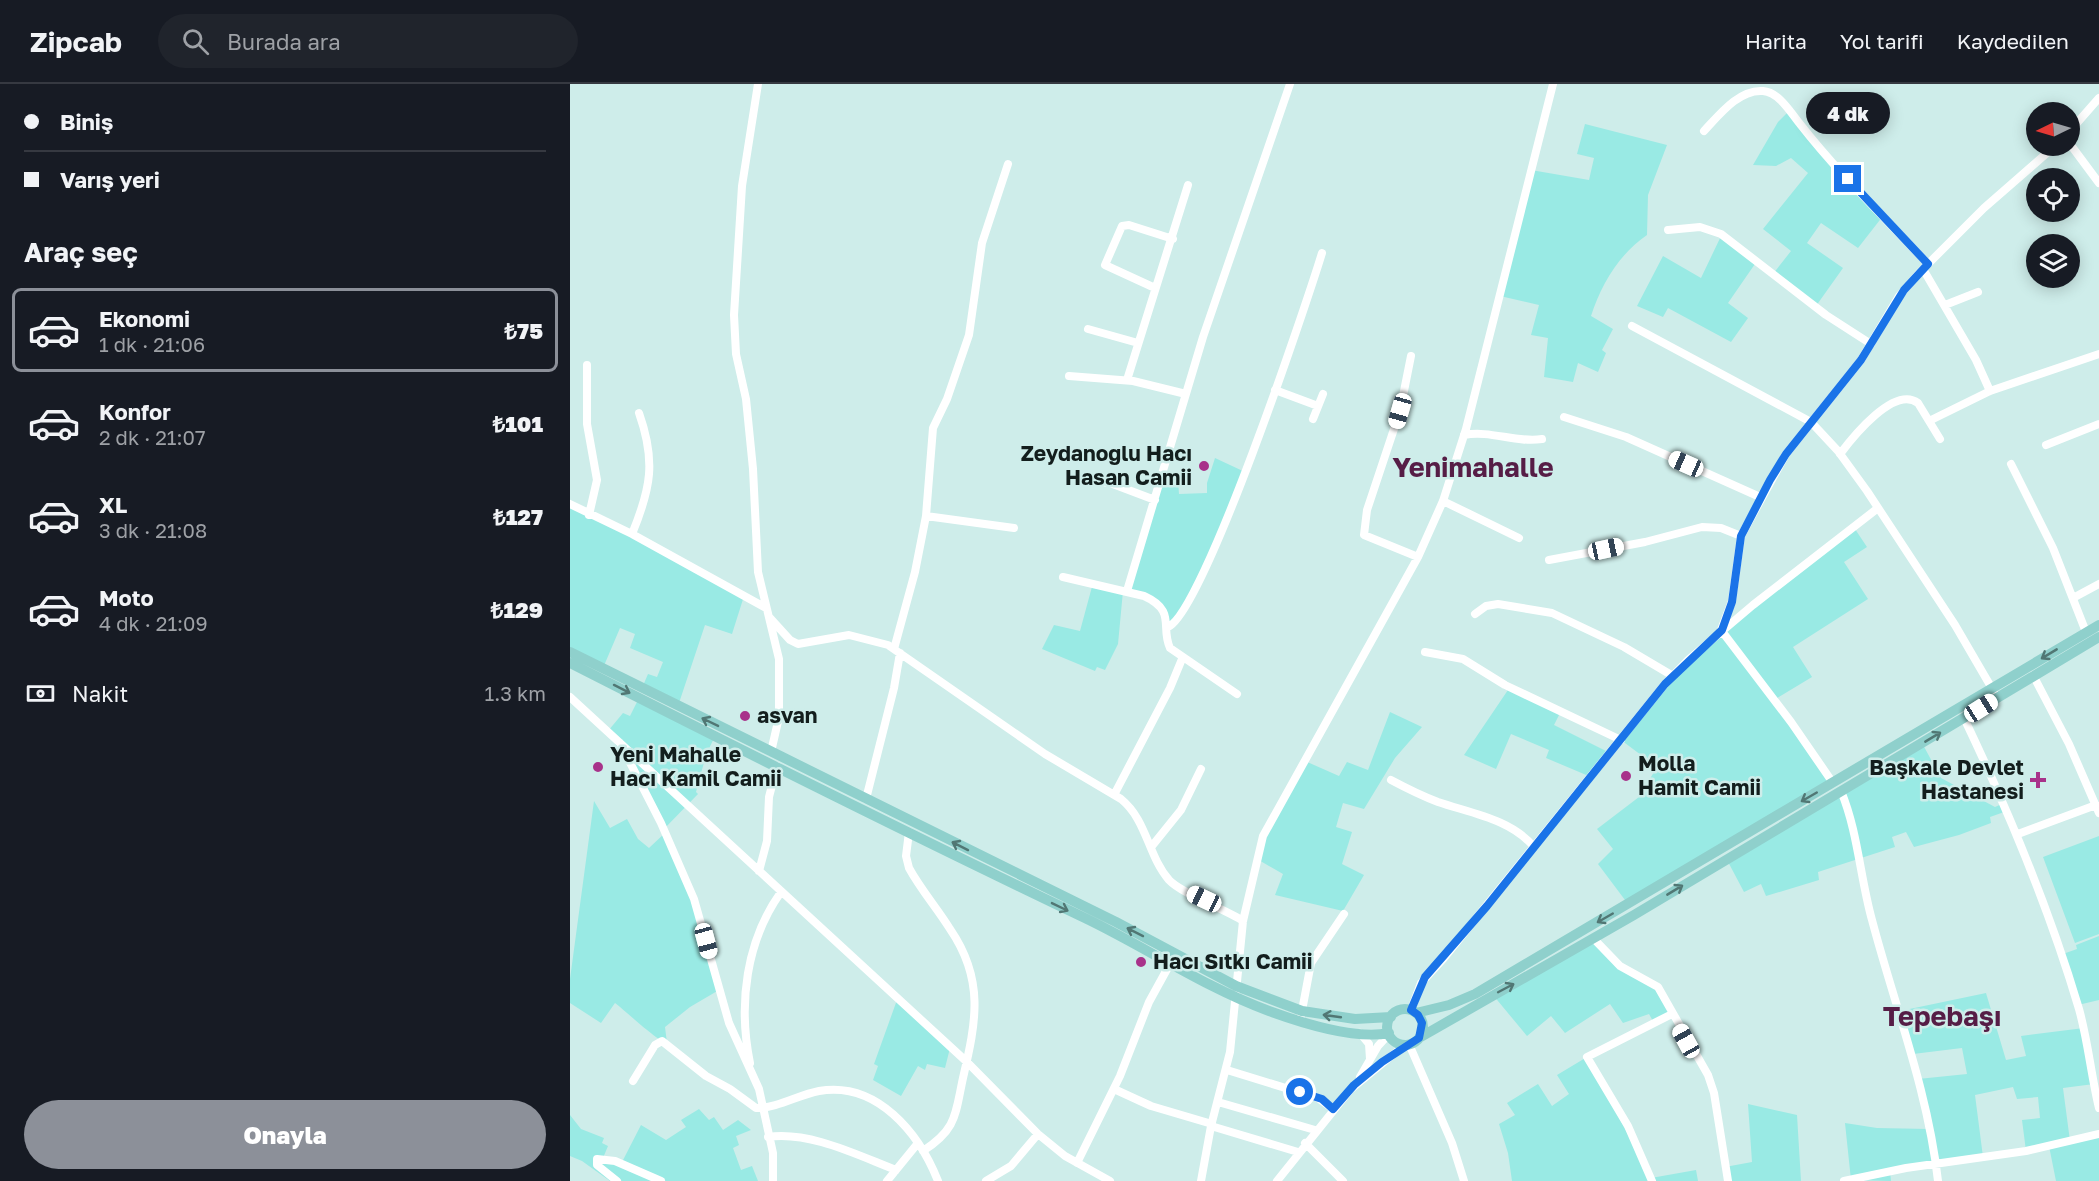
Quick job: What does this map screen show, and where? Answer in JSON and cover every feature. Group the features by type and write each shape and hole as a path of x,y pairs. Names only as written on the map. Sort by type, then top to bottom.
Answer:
{"main road":[{"path":"570,663 1171,962 1236,991 1301,1016 1360,1034 1389,1034 1397,1042 1412,1042 1593,938 1964,718 1995,693 2099,625"},
{"path":"1301,1016 1354,1019 1391,1017 1401,1010 1413,1011 1449,1005 1475,994 1833,783 2099,638"},
{"path":"570,652 1116,922 1236,991"},
{"path":"1412,1042 1422,1023 1413,1011"},
{"path":"1389,1034 1391,1017"}],"street":[{"path":"758,84 742,186 735,315 736,354 746,399 753,469 758,572 777,644 780,677 779,717 771,752"},
{"path":"1127,591 1186,394 1290,84"},
{"path":"1201,1181 1211,1125 1227,1070 1233,1039 1244,921 1258,853 1269,822 1418,557 1443,501 1464,435 1553,84"},
{"path":"1704,131 1739,98 1754,92 1769,92 1783,103 1837,168 1925,266 1976,360 1990,391"},
{"path":"2080,120 2099,98"},
{"path":"1722,630 1732,602 1741,536 1760,497 1786,454 1871,345 1899,296 1925,266 1993,200 2044,156"},
{"path":"2079,156 2099,183"},
{"path":"866,799 894,688 897,651 926,516 931,435 969,335 982,243 1008,164"},
{"path":"1127,380 1137,343 1173,239 1188,185"},
{"path":"1155,288 1105,265 1124,225 1173,239"},
{"path":"1668,230 1700,226 1720,234 1826,315 1871,345"},
{"path":"1168,627 1181,617 1202,577 1275,390 1322,253"},
{"path":"1945,305 1978,292"},
{"path":"1632,326 1811,422 1840,454 1878,508 1955,625 1995,693"},
{"path":"1088,329 1137,343"},
{"path":"1929,421 1990,391 2099,354"},
{"path":"1411,356 1400,411 1367,510 1364,535 1418,557"},
{"path":"587,365 587,424 597,480 589,515"},
{"path":"1069,376 1127,380 1186,394"},
{"path":"1275,390 1318,406"},
{"path":"1313,419 1323,394"},
{"path":"1840,454 1867,421 1902,401 1916,400 1940,439"},
{"path":"632,534 648,493 650,468 649,446 639,413"},
{"path":"1564,417 1626,437 1760,497"},
{"path":"2046,445 2099,424"},
{"path":"1464,435 1488,433 1520,440 1542,440"},
{"path":"2011,464 2053,548 2086,632"},
{"path":"1086,480 1110,483 1155,500"},
{"path":"1443,501 1519,538"},
{"path":"570,504 632,534 767,612 790,640 798,644 849,635 878,641 897,651 1036,748 1114,795 1131,808 1160,866 1174,884 1244,921"},
{"path":"1413,1011 1425,977 1444,958 1672,676 1722,630 1878,508"},
{"path":"926,516 1014,528"},
{"path":"1549,560 1709,526 1741,536"},
{"path":"1063,577 1127,591 1153,601 1162,610 1168,627 1168,644 1182,659 1237,693"},
{"path":"2073,598 2099,584"},
{"path":"1475,615 1486,606 1498,603 1552,613 1624,647 1672,676"},
{"path":"1722,630 1791,722 1833,783"},
{"path":"1425,652 1463,659 1505,685 1620,740"},
{"path":"1114,795 1170,688 1182,659"},
{"path":"2018,834 2098,809 2069,744 2033,675"},
{"path":"570,697 967,1062 1038,1134 1077,1163 1110,1181"},
{"path":"1964,718 2018,834 2078,1007 2099,1108"},
{"path":"619,741 661,823 689,887 729,1023 751,1070 763,1108 774,1158 773,1180"},
{"path":"759,871 767,841 769,797 777,766"},
{"path":"1152,846 1181,810 1201,769"},
{"path":"1391,780 1436,801 1506,826 1523,836 1534,847"},
{"path":"1841,791 1852,820 1872,923 1911,1046 1938,1181"},
{"path":"887,1181 921,1147 944,1136 953,1124 976,1009 973,977 956,938 909,868 906,856 909,832"},
{"path":"751,1070 745,1032 748,969 764,917 781,892"},
{"path":"1301,1016 1311,963 1344,914"},
{"path":"1593,938 1620,966 1658,987 1711,1080 1728,1181"},
{"path":"1077,1163 1114,1089 1149,1002 1171,962"},
{"path":"1652,1181 1628,1126 1587,1057 1672,1014"},
{"path":"1360,1034 1369,1044 1370,1060"},
{"path":"1276,1181 1315,1130 1354,1085 1389,1034"},
{"path":"633,1080 655,1045 662,1041 706,1076 730,1089 753,1107 763,1108 821,1091 854,1093 886,1108 921,1147 938,1181"},
{"path":"1354,1085 1412,1042 1452,1143 1464,1181"},
{"path":"1227,1070 1318,1098 1333,1109"},
{"path":"1114,1089 1151,1106 1298,1152"},
{"path":"1218,1102 1315,1130"},
{"path":"986,1181 1001,1178 1038,1134"},
{"path":"1844,1181 1936,1163 2026,1150 2099,1134"},
{"path":"768,1137 783,1136 824,1144 896,1170"},
{"path":"1305,1143 1343,1181"},
{"path":"617,1181 597,1165 597,1159 608,1159 661,1181"}],"shaded area":[{"path":"1789,111 1883,216 1858,248 1821,223 1807,243 1843,268 1816,306 1773,274 1791,251 1763,229 1808,173 1791,158 1776,166 1753,165 1778,122"},
{"path":"1585,124 1667,145 1648,195 1647,235 1628,251 1612,271 1591,316 1613,329 1602,350 1606,353 1598,372 1578,363 1573,382 1544,377 1548,338 1531,335 1539,305 1500,296 1531,170 1589,180 1594,158 1577,154"},
{"path":"1722,234 1757,261 1728,303 1748,318 1731,342 1668,308 1663,317 1637,306 1663,256 1701,278"},
{"path":"1215,458 1245,472 1220,536 1172,626 1162,610 1127,591 1163,476 1178,481 1179,494 1207,493 1207,483"},
{"path":"570,504 744,596 732,634 705,625 678,706 642,688 648,674 657,677 663,662 630,648 635,634 620,628 603,668 570,652"},
{"path":"1853,526 1867,547 1844,562 1868,599 1793,647 1812,677 1774,700 1833,783 1628,904 1598,864 1613,849 1597,829 1639,797 1657,767 1621,740 1688,660"},
{"path":"1093,583 1123,591 1118,644 1105,670 1097,667 1095,671 1042,649 1054,625 1080,631"},
{"path":"1510,687 1561,711 1554,725 1610,753 1591,777 1546,758 1549,750 1511,734 1496,769 1464,755"},
{"path":"639,698 715,736 706,755 696,792 698,794 664,829 608,731 623,713 630,716"},
{"path":"1390,712 1422,727 1395,758 1364,809 1343,803 1336,827 1352,832 1342,864 1364,875 1343,911 1275,895 1283,874 1257,859 1263,836 1305,761 1339,776 1347,762 1368,770"},
{"path":"1922,743 1941,778 1995,807 2004,803 2007,811 1990,817 1991,823 1959,835 1914,847 1906,832 1892,837 1895,847 1818,872 1819,880 1766,896 1761,884 1744,892 1726,858"},
{"path":"594,801 610,828 627,819 638,839 649,848 666,832 680,864 719,990 690,1007 665,1027 667,1043 649,1032 615,1003 601,1023 570,1003 570,979"},
{"path":"2099,836 2099,934 2075,943 2043,857"},
{"path":"2099,936 2099,1000 2078,1005 2060,955 2077,949 2076,945"},
{"path":"1593,938 1607,954 1649,980 1672,1014 1654,1023 1649,1014 1623,1023 1610,1004 1565,1033 1551,1016 1527,1036 1493,995"},
{"path":"1986,993 2006,1060 2026,1056 2021,1036 2084,1028 2094,1084 2063,1088 2070,1141 2099,1134 2099,1181 2056,1181 2049,1146 2026,1151 2022,1120 2040,1118 2038,1097 2017,1099 2013,1087 1975,1095 1983,1157 1890,1171 1891,1181 1851,1180 1845,1123 1877,1128 1929,1129 1918,1079 1967,1074 1962,1048 1913,1054 1900,1011"},
{"path":"897,1000 950,1048 945,1068 927,1064 925,1070 918,1066 901,1096 873,1080 878,1066 874,1064"},
{"path":"1587,1057 1651,1178 1696,1170 1698,1181 1512,1181 1508,1153 1499,1124 1515,1115 1507,1103 1538,1084 1552,1106 1569,1094 1557,1075"},
{"path":"1748,1104 1797,1115 1801,1181 1728,1181 1725,1167 1752,1162"},
{"path":"699,1109 709,1120 714,1117 723,1130 738,1120 751,1130 736,1136 739,1145 733,1148 741,1170 752,1166 758,1181 610,1181 582,1161 570,1156 570,1115 581,1129 604,1138 602,1143 608,1146 603,1158 621,1164 641,1125 666,1140 686,1127 681,1120"}],"place":[{"name":"Zeydanoğlu Hacı Hasan Camii","path":"1204,466"},
{"name":"asvan","path":"745,716"},
{"name":"Yeni Mahalle Hacı Kamil Camii","path":"598,767"},
{"name":"Molla Hamit Camii","path":"1626,776"},
{"name":"Başkale Devlet Hastanesi","path":"2038,780"},
{"name":"Hacı Sıtkı Camii","path":"1141,962"}],"district":[{"name":"Yenimahalle","path":"1473,468"},
{"name":"Tepebaşı","path":"1942,1017"}],"route":[{"path":"1300,1092 1322,1099 1333,1109 1354,1085 1396,1051 1419,1038 1422,1023 1416,1012 1411,1010 1418,988 1425,977 1439,964 1487,906 1665,684 1722,630 1732,602 1736,554 1741,536 1770,480 1786,454 1861,360 1895,302 1928,264 1848,179"}]}
